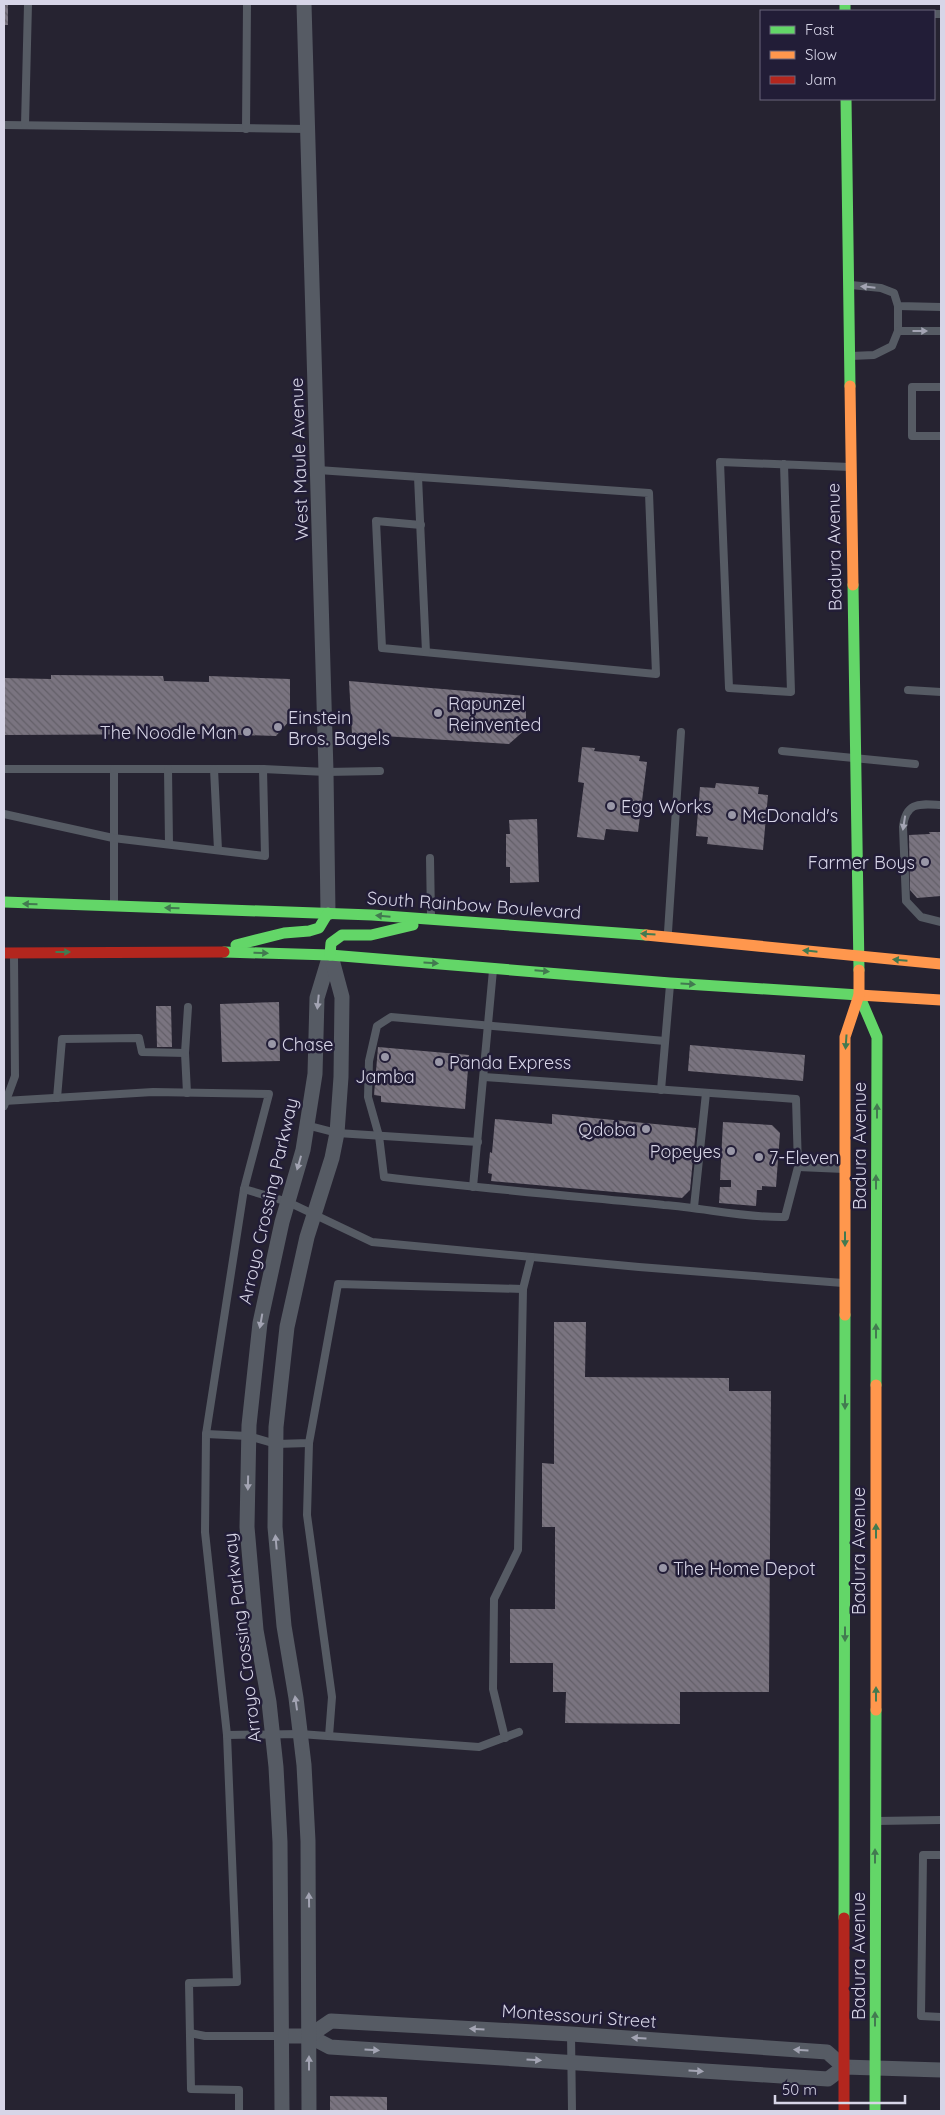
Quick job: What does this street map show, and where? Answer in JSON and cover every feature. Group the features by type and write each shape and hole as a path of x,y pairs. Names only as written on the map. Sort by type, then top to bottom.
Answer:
{"main road":[{"name":"Badura Avenue","path":"844,2111 853,1283 846,1169 846,1037 859,995 846,100"},
{"name":"South Rainbow Boulevard","path":"4,902 328,913 667,936 941,964"},
{"path":"208,952 284,933 309,931 319,928 328,913"},
{"path":"330,955 331,943 342,935 371,935 432,920"},
{"path":"9,952 208,952 330,955 493,966 670,983 941,1000"},
{"name":"Badura Avenue","path":"859,995 877,1037 875,2111"},
{"path":"853,1283 876,1284"}],"street":[{"name":"West Maule Avenue","path":"304,4 326,772 328,913"},
{"name":"Arroyo Crossing Parkway","path":"282,2111 280,1842 273,1734 256,1630 248,1537 248,1436 260,1323 282,1222 303,1150 315,1074 317,998 330,955"},
{"path":"309,2111 308,1841 300,1734 284,1626 275,1526 276,1426 287,1327 307,1238 332,1158 337,1133 341,1077 342,997 330,955"},
{"name":"Montessouri Street","path":"309,2036 331,2021 571,2034 828,2052 844,2067"},
{"path":"282,2036 309,2036 330,2047 828,2079 844,2067 941,2070"}],"lane":[{"path":"25,125 28,4"},
{"path":"246,129 247,4"},
{"path":"4,125 308,130"},
{"path":"848,284 881,288 894,293 898,306 898,331 892,346 874,355 849,357"},
{"path":"898,306 941,307"},
{"path":"898,331 941,331"},
{"path":"941,387 912,388 912,436 941,436"},
{"path":"784,464 791,692 730,688 720,462 850,466"},
{"path":"318,470 649,492 656,674 382,648 376,521 421,525"},
{"path":"418,477 426,652"},
{"path":"908,690 941,692"},
{"path":"667,936 681,732"},
{"path":"782,752 916,764"},
{"path":"114,769 114,907"},
{"path":"168,769 169,844"},
{"path":"214,769 218,850"},
{"path":"4,814 114,838 265,856 263,769"},
{"path":"4,770 263,769 326,772 380,771"},
{"path":"941,805 920,804 913,806 907,811 903,827 906,901 921,917 941,922"},
{"path":"430,858 432,920"},
{"path":"9,952 15,1076 4,1103 153,1092 269,1094 244,1189 206,1434 205,1532 227,1736 237,1982 189,1983 191,2089 239,2090 239,2111"},
{"path":"473,1187 493,966"},
{"path":"661,1090 670,983"},
{"path":"187,1093 185,1053 188,1007"},
{"path":"484,1077 796,1099 798,1167 786,1216 763,1217 694,1207 384,1177 379,1136 368,1096 369,1061 377,1026 392,1018 665,1041"},
{"path":"57,1098 62,1039 139,1038 142,1052 185,1053"},
{"path":"694,1207 706,1093"},
{"path":"306,1125 337,1133 478,1142"},
{"path":"798,1167 846,1169"},
{"path":"244,1189 288,1202 372,1242 853,1283"},
{"path":"505,1738 493,1689 494,1599 518,1550 523,1289 531,1257"},
{"path":"329,1736 332,1697 307,1515 309,1443 338,1284 523,1289"},
{"path":"206,1434 248,1436 276,1444 309,1443"},
{"path":"227,1736 300,1734 480,1747 519,1732"},
{"path":"875,1821 941,1820"},
{"path":"941,1855 923,1855 921,2016 941,2017"},
{"path":"190,2033 205,2036 282,2036"},
{"path":"571,2034 572,2111"}],"building":[{"path":"4,4 8,4 8,25 4,25"},
{"path":"51,675 163,676 164,681 209,682 209,676 290,679 290,720 276,736 209,734 4,735 4,678 51,679"},
{"name":"Rapunzel Reinvented","path":"349,681 526,696 526,729 509,744 352,734"},
{"name":"Egg Works","path":"582,747 595,748 594,751 640,756 639,761 647,762 638,832 606,829 604,840 577,837 584,783 578,782"},
{"name":"McDonald's","path":"716,783 759,787 758,794 768,795 763,850 707,844 708,837 696,836 700,787 715,788"},
{"path":"537,819 539,882 510,883 510,867 506,867 506,834 510,834 509,820"},
{"name":"Farmer Boys","path":"929,832 941,832 941,896 917,898 910,890 909,835 930,834"},
{"path":"279,1002 280,1061 222,1062 220,1004"},
{"path":"156,1006 171,1006 172,1047 157,1047"},
{"path":"690,1045 805,1055 803,1081 688,1071"},
{"path":"378,1047 469,1055 465,1109 381,1102 381,1096 374,1095"},
{"path":"552,1114 696,1128 690,1190 682,1198 491,1181 492,1174 488,1173 495,1119 552,1124"},
{"name":"7-Eleven","path":"723,1122 772,1125 780,1133 776,1187 762,1186 762,1190 757,1190 756,1206 719,1203 720,1187 731,1187 731,1180 720,1180"},
{"name":"The Home Depot","path":"554,1322 586,1322 585,1377 729,1378 729,1391 771,1391 769,1692 680,1692 680,1724 565,1723 566,1692 553,1692 553,1663 510,1663 510,1609 555,1609 555,1527 542,1527 542,1463 554,1464"},
{"path":"330,2096 387,2097 387,2111 330,2111"}],"traffic: fast":[{"path":"845,4 845,10"},
{"path":"846,100 850,386"},
{"path":"853,585 859,970"},
{"path":"4,902 372,915 646,935"},
{"path":"236,945 284,933 309,931 319,928 328,913"},
{"path":"330,955 331,943 342,935 371,935 413,925"},
{"path":"224,952 330,955 670,983 859,995"},
{"path":"859,995 877,1037 876,1385"},
{"path":"844,1918 845,1315"},
{"path":"875,2111 876,1710"}],"traffic: slow":[{"path":"850,386 853,585"},
{"path":"646,935 941,964"},
{"path":"845,1315 845,1037 859,995 859,970"},
{"path":"859,995 941,1000"},
{"path":"876,1385 876,1710"}],"traffic: jam":[{"path":"4,953 224,952"},
{"path":"844,1918 844,2111"}],"place":[{"name":"Rapunzel Reinvented","path":"438,713"},
{"name":"Einstein Bros. Bagels","path":"278,727"},
{"name":"The Noodle Man","path":"247,732"},
{"name":"Egg Works","path":"611,806"},
{"name":"McDonald's","path":"732,815"},
{"name":"Farmer Boys","path":"925,862"},
{"name":"Chase","path":"272,1044"},
{"name":"Jamba","path":"385,1057"},
{"name":"Panda Express","path":"439,1062"},
{"name":"Qdoba","path":"646,1129"},
{"name":"Popeyes","path":"731,1151"},
{"name":"7-Eleven","path":"759,1157"},
{"name":"The Home Depot","path":"663,1568"}]}
